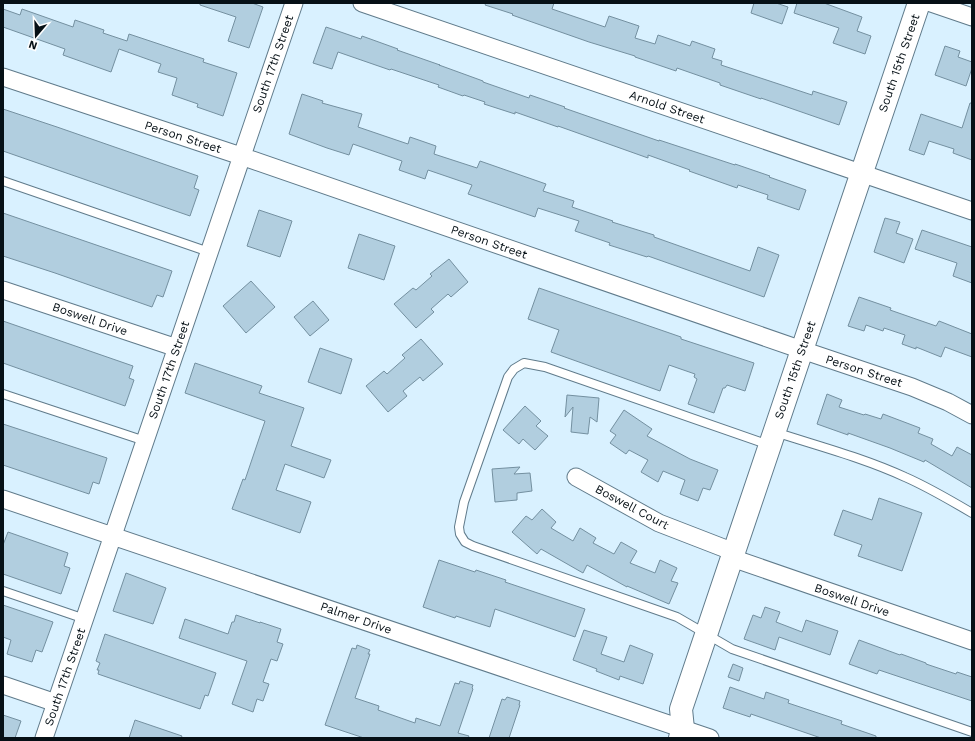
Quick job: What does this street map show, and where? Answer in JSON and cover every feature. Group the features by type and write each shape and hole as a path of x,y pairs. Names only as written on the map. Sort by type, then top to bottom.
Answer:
{"main road":[{"name":"South 15th Street","path":"682,734 681,709 919,3"}],"street":[{"name":"South 17th Street","path":"44,738 294,3"},
{"name":"Arnold Street","path":"362,3 972,211"},
{"path":"931,3 972,16"},
{"name":"Person Street","path":"3,77 241,156 912,387 948,402 972,415"},
{"name":"Boswell Drive","path":"3,290 177,348"},
{"name":"Boswell Court","path":"576,477 659,523 733,555"},
{"name":"Palmer Drive","path":"3,499 682,734 710,738"},
{"name":"Boswell Drive","path":"733,555 972,641"},
{"path":"3,685 56,703"}],"lane":[{"path":"3,181 209,252"},
{"path":"972,513 932,489 870,463 772,438 545,367 524,363 514,369 508,377 464,502 459,527 460,534 465,542 473,546 677,616 732,649 972,732"},
{"path":"3,394 145,441"},
{"path":"3,591 85,619"}],"building":[{"path":"200,3 252,3 263,7 249,48 228,41 236,17 200,5"},
{"path":"486,3 554,3 552,9 605,27 609,16 639,26 635,38 655,44 658,35 690,46 692,41 715,49 712,58 722,61 721,65 812,95 813,91 847,102 839,125 720,85 720,83 677,68 676,71 635,56 589,42 485,5"},
{"path":"754,3 776,3 788,7 782,24 751,13"},
{"path":"797,3 824,3 862,17 857,31 871,36 865,54 833,43 839,28 794,13"},
{"path":"3,9 20,15 22,9 73,27 75,20 104,30 103,33 127,41 129,34 204,59 203,62 237,73 223,116 197,107 198,104 172,95 177,78 158,72 161,64 119,49 111,72 63,55 65,49 3,27"},
{"path":"326,27 361,39 362,36 529,98 530,95 659,141 770,176 769,177 806,190 799,210 767,199 768,195 738,185 737,188 648,155 648,158 558,126 484,104 485,102 438,87 439,85 338,52 332,69 313,63"},
{"path":"945,46 960,51 958,57 972,62 972,68 966,86 935,75"},
{"path":"302,94 323,101 322,103 362,114 358,127 408,144 410,137 436,146 434,154 477,168 480,161 546,184 543,191 574,201 572,207 613,221 612,222 654,235 654,237 750,271 758,247 779,255 764,297 648,256 647,257 609,245 610,243 575,231 579,221 538,208 535,217 468,194 472,185 428,170 425,179 399,170 402,161 353,144 349,155 289,134"},
{"path":"970,103 972,103 972,160 953,153 954,149 929,141 924,155 909,150 921,114 962,128"},
{"path":"3,109 198,176 194,188 199,190 190,216 3,151"},
{"path":"259,210 292,221 280,257 247,246"},
{"path":"3,213 172,271 163,297 157,295 152,307 3,256"},
{"path":"885,218 900,222 896,233 913,239 904,263 874,252"},
{"path":"922,230 972,247 972,283 953,276 957,263 915,249"},
{"path":"359,234 395,246 384,280 348,268"},
{"path":"449,259 468,282 451,297 448,294 431,309 434,312 416,328 394,304 413,288 416,290 432,276 430,274"},
{"path":"251,281 275,307 246,333 223,306"},
{"path":"539,288 681,337 681,339 754,363 745,391 727,385 723,388 714,413 688,404 697,379 694,377 695,374 669,365 660,391 551,352 559,330 528,319"},
{"path":"859,297 891,308 890,310 936,326 939,321 972,334 972,357 945,347 941,357 916,347 916,349 902,344 905,335 884,328 883,331 866,325 864,331 848,326"},
{"path":"313,301 329,320 310,336 294,317"},
{"path":"3,321 133,366 129,378 134,380 125,406 3,363"},
{"path":"421,339 443,364 423,381 420,377 403,391 407,396 388,412 366,386 384,371 387,374 405,358 402,355"},
{"path":"320,348 352,359 341,394 308,382"},
{"path":"195,363 262,386 259,393 304,408 291,446 331,460 324,478 285,464 276,490 311,502 300,533 232,509 243,479 245,480 265,421 185,393"},
{"path":"827,394 842,400 839,407 881,419 883,414 920,428 918,433 933,439 931,444 952,456 957,447 972,455 972,488 925,460 924,462 848,433 848,435 817,424"},
{"path":"567,395 599,398 597,422 590,417 588,434 571,432 573,407 565,417"},
{"path":"525,406 541,421 536,426 548,436 535,450 523,439 519,444 503,430"},
{"path":"624,410 652,429 647,436 690,459 718,470 710,490 703,488 698,501 680,494 685,480 663,471 658,482 641,472 648,460 629,450 626,454 610,443 616,435 610,431"},
{"path":"3,424 107,458 99,484 93,482 89,494 3,465"},
{"path":"520,467 514,474 530,473 532,491 517,493 517,500 495,502 492,469"},
{"path":"879,498 922,513 902,571 858,556 862,545 834,535 843,510 872,520"},
{"path":"542,509 556,522 551,528 573,541 580,528 596,538 593,543 614,554 621,542 637,551 630,563 655,573 660,560 677,568 671,581 678,583 669,604 627,587 587,565 583,573 541,549 537,554 512,532 526,516 532,520"},
{"path":"8,532 68,553 64,566 70,568 61,594 3,574 3,545"},
{"path":"439,560 475,572 476,570 506,580 505,582 585,609 575,637 495,609 490,627 456,616 455,618 423,607"},
{"path":"126,573 166,588 153,624 113,611"},
{"path":"3,605 53,622 42,652 36,650 32,662 7,654 11,640 3,637"},
{"path":"765,607 780,612 776,622 802,632 806,620 838,631 830,655 779,637 775,650 744,639 753,615 761,618"},
{"path":"236,615 281,629 277,642 283,644 277,661 271,659 263,682 269,684 263,701 257,699 253,712 232,704 247,661 179,638 185,619 228,634"},
{"path":"584,630 607,637 601,654 624,662 630,645 653,654 643,684 620,676 619,680 596,671 597,669 573,660"},
{"path":"105,634 216,673 208,696 205,695 200,709 98,674 99,670 97,670 100,663 96,661"},
{"path":"859,640 956,674 957,672 972,677 972,701 879,670 877,674 849,664"},
{"path":"357,645 370,650 368,654 370,654 355,698 379,706 378,710 415,723 416,718 440,726 455,683 459,684 460,681 473,685 458,733 469,736 468,738 364,738 325,725 352,648 356,649"},
{"path":"733,664 743,668 739,681 728,677"},
{"path":"730,687 764,699 766,692 789,700 788,703 842,721 841,724 876,736 876,738 821,738 751,714 750,717 723,708"},
{"path":"507,697 520,701 509,738 489,738 502,699 505,700"},
{"path":"3,715 21,721 15,738 3,738"},
{"path":"135,720 182,736 181,738 129,738"}]}
